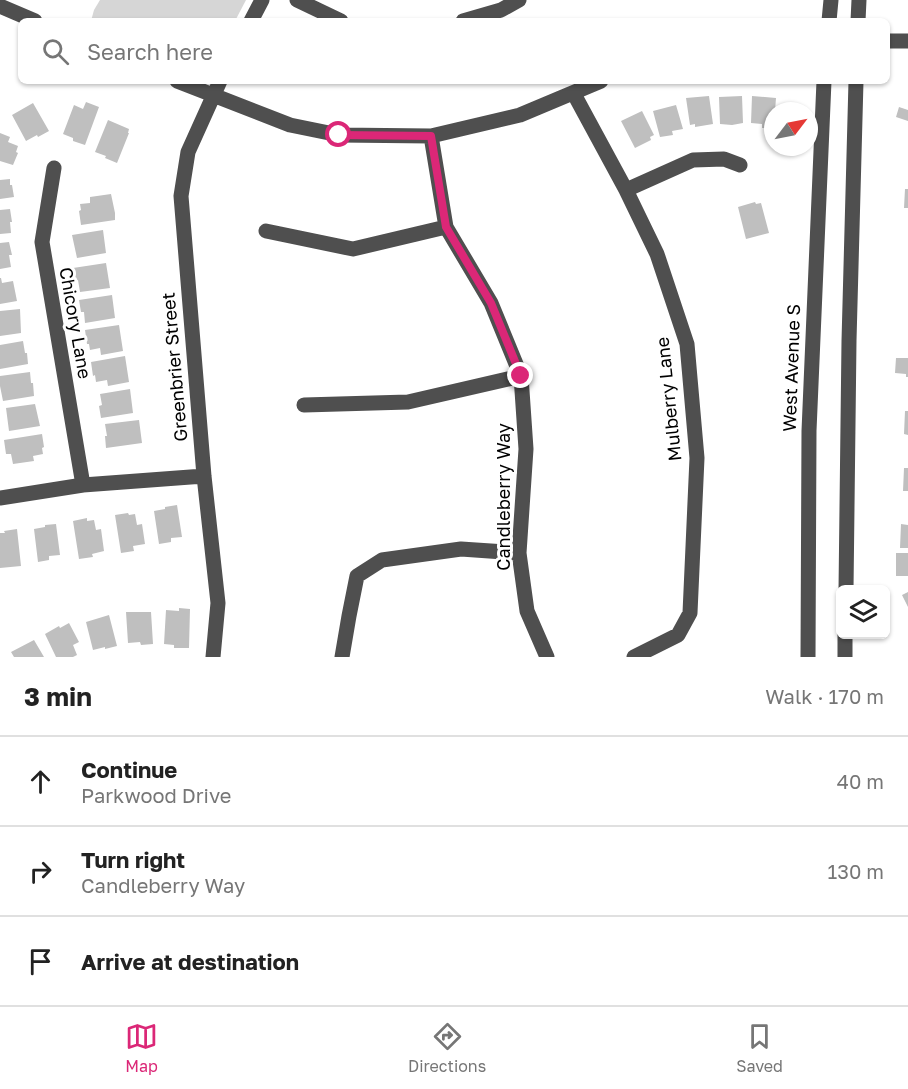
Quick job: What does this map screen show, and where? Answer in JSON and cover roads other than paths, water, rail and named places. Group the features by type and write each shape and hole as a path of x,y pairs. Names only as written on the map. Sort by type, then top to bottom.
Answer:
{"street":[{"path":"253,18 262,0"},
{"path":"297,0 335,18"},
{"path":"473,18 519,0"},
{"path":"829,18 831,0"},
{"path":"858,18 859,0"},
{"path":"0,6 28,18"},
{"path":"890,41 908,41"},
{"path":"184,84 290,125 339,135 431,136 520,115 595,84"},
{"name":"Greenbrier Street","path":"213,657 218,603 204,476 181,196 188,152 219,84"},
{"name":"West Avenue S","path":"808,657 809,431 824,84"},
{"path":"846,585 849,341 856,84"},
{"name":"Mulberry Lane","path":"574,94 626,190 657,254 687,344 697,458 690,613 678,635 634,657"},
{"name":"Candleberry Way","path":"431,136 446,227 491,303 521,376 526,449 519,553 527,611 547,657"},
{"path":"626,190 693,160 724,159 740,165"},
{"name":"Chicory Lane","path":"54,168 42,242 82,485"},
{"path":"266,231 353,249 446,227"},
{"path":"304,405 408,402 521,376"},
{"path":"0,498 82,485 204,476"},
{"path":"342,657 357,576 382,560 461,549 519,553"},
{"path":"845,639 845,657"}]}
